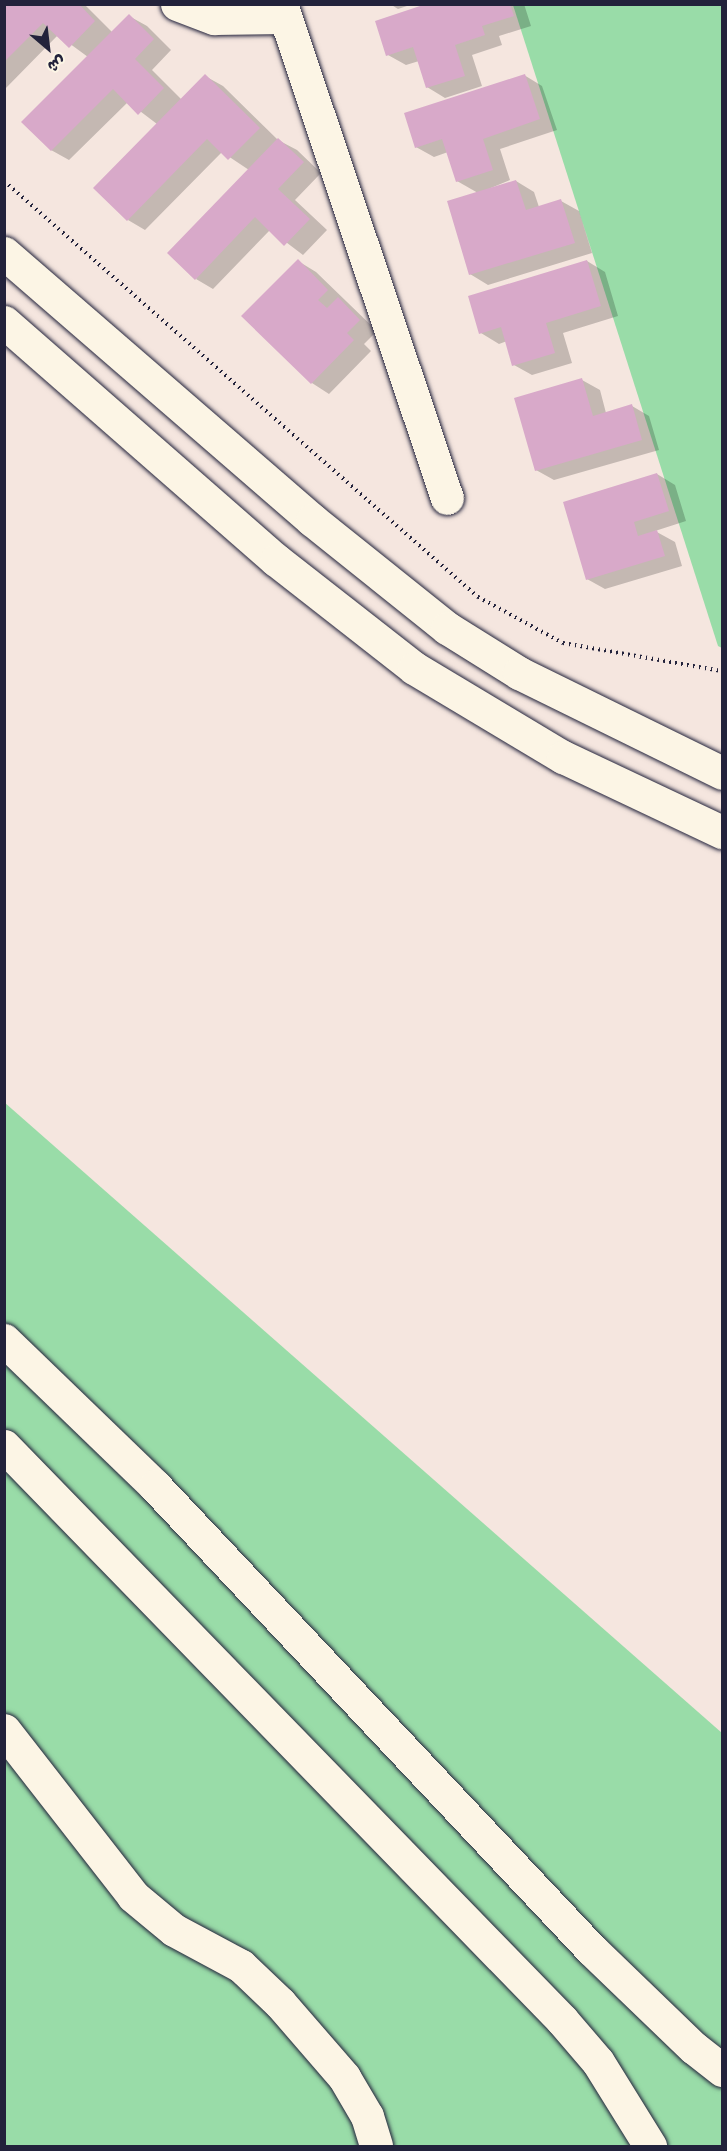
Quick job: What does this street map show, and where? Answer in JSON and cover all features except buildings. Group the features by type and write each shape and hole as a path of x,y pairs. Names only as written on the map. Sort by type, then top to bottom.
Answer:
{"street":[{"path":"177,4 214,18 283,11 447,498"},
{"path":"4,253 312,520 447,628 519,673 723,773"},
{"path":"4,322 276,560 414,668 562,758 723,832"},
{"path":"4,1340 155,1486 592,1950 694,2048 723,2070"},
{"path":"4,1446 562,2020 598,2062 650,2146"},
{"path":"4,1730 133,1896 174,1930 241,1966 280,2003 344,2077 367,2116 376,2146"}],"path":[{"path":"4,181 478,597 563,643 723,671"}],"green space":[{"path":"513,5 722,5 722,648 718,646"},
{"path":"4,1102 722,1733 722,2146 5,2146"}]}
